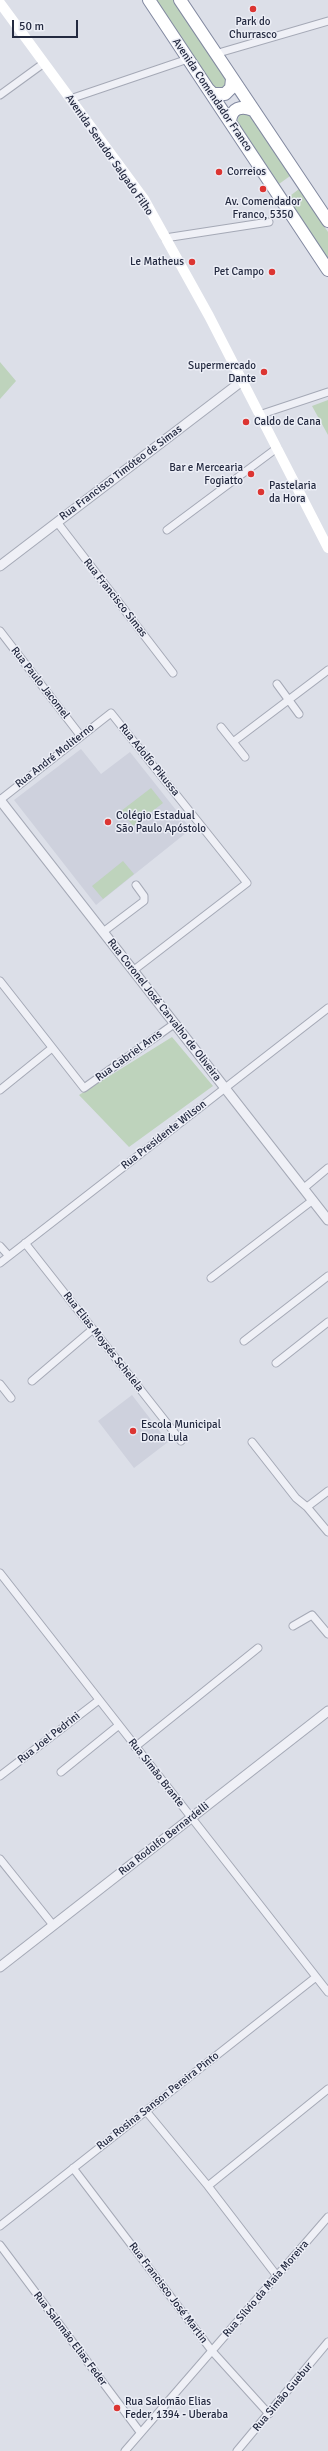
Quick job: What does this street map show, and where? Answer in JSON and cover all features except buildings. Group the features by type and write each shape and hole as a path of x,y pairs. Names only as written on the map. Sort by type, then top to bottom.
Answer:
{"highway":[{"name":"Avenida Comendador Franco","path":"149,0 328,270"},
{"path":"180,0 253,110 326,215"},
{"path":"208,89 213,94 225,94 231,88 232,79"},
{"path":"230,122 231,115 236,109 245,107 253,110"}],"main road":[{"name":"Avenida Senador Salgado Filho","path":"0,3 144,199 242,381 328,548"}],"street":[{"path":"215,54 328,21"},
{"path":"70,99 188,59"},
{"path":"0,95 44,63"},
{"path":"165,238 269,222"},
{"name":"Rua Francisco Timóteo de Simas","path":"0,566 242,381"},
{"path":"259,415 328,392"},
{"path":"167,530 277,448"},
{"name":"Rua Francisco Simas","path":"57,522 173,674"},
{"name":"Rua Paulo Jacomel","path":"0,631 80,735"},
{"path":"233,742 328,670"},
{"path":"277,684 299,714"},
{"name":"Rua André Moliterno","path":"0,800 80,735 111,713"},
{"name":"Rua Adolfo Pikussa","path":"111,713 247,883 134,970"},
{"path":"221,727 245,757"},
{"name":"Rua Coronel José Carvalho de Oliveira","path":"0,800 134,970 174,1024 314,1200 328,1220"},
{"path":"103,932 144,901 144,896 136,885"},
{"path":"0,981 52,1048 0,1090"},
{"name":"Rua Presidente Wilson","path":"0,1263 328,1008"},
{"name":"Rua Gabriel Arns","path":"52,1048 84,1088 174,1024"},
{"path":"304,1188 328,1168"},
{"path":"211,1278 314,1200"},
{"name":"Rua Elias Moysés Schelela","path":"25,1243 181,1441"},
{"path":"0,1246 8,1256"},
{"path":"244,1341 328,1276"},
{"path":"276,1363 328,1322"},
{"path":"32,1381 93,1329"},
{"path":"0,1384 11,1398"},
{"path":"252,1442 296,1498 308,1507 328,1532"},
{"path":"308,1507 328,1491"},
{"name":"Rua Simão Brante","path":"0,1573 328,1992"},
{"path":"293,1626 312,1615 328,1634"},
{"path":"135,1746 258,1648"},
{"name":"Rua Joel Pedrini","path":"0,1776 99,1700"},
{"name":"Rua Rodolfo Bernardelli","path":"0,1967 328,1711"},
{"path":"61,1772 118,1725"},
{"path":"0,1859 53,1925"},
{"name":"Rua Rosina Sanson Pereira Pinto","path":"0,2226 316,1977"},
{"path":"208,2186 328,2089"},
{"path":"146,2111 208,2186 277,2276"},
{"name":"Rua Francisco José Martin","path":"73,2168 212,2351 268,2414"},
{"name":"Rua Sílvio da Maia Moreira","path":"126,2451 140,2432 328,2217"},
{"name":"Rua Salomão Elias Feder","path":"0,2245 140,2432"},
{"name":"Rua Simão Guebur","path":"237,2451 328,2342"}],"shaded area":[{"name":"Colégio Estadual São Paulo Apóstolo","path":"81,749 101,774 130,752 191,829 96,905 14,800"},
{"name":"Escola Municipal Dona Lula","path":"132,1395 168,1442 134,1468 98,1421"}],"green space":[{"path":"156,0 175,0 229,80 226,87 221,89 214,87"},
{"path":"245,113 249,115 290,176 279,184 237,121 240,114"},
{"path":"299,189 328,232 328,261 286,199"},
{"path":"0,362 16,381 0,399"},
{"path":"328,400 328,435 312,406"},
{"path":"151,788 163,803 133,826 121,811"},
{"path":"123,861 134,874 103,899 92,886"},
{"path":"172,1037 213,1086 129,1147 79,1095"}],"place":[{"name":"Park do Churrasco","path":"253,9"},
{"name":"Correios","path":"219,172"},
{"name":"Av. Comendador Franco, 5350","path":"263,189"},
{"name":"Le Matheus","path":"192,262"},
{"name":"Pet Campo","path":"272,272"},
{"name":"Supermercado Dante","path":"264,372"},
{"name":"Caldo de Cana","path":"246,422"},
{"name":"Bar e Mercearia Fogiatto","path":"251,474"},
{"name":"Pastelaria da Hora","path":"261,492"},
{"name":"Colégio Estadual São Paulo Apóstolo","path":"108,822"},
{"name":"Escola Municipal Dona Lula","path":"133,1431"},
{"name":"Rua Salomão Elias Feder, 1394 - Uberaba","path":"117,2408"}]}
